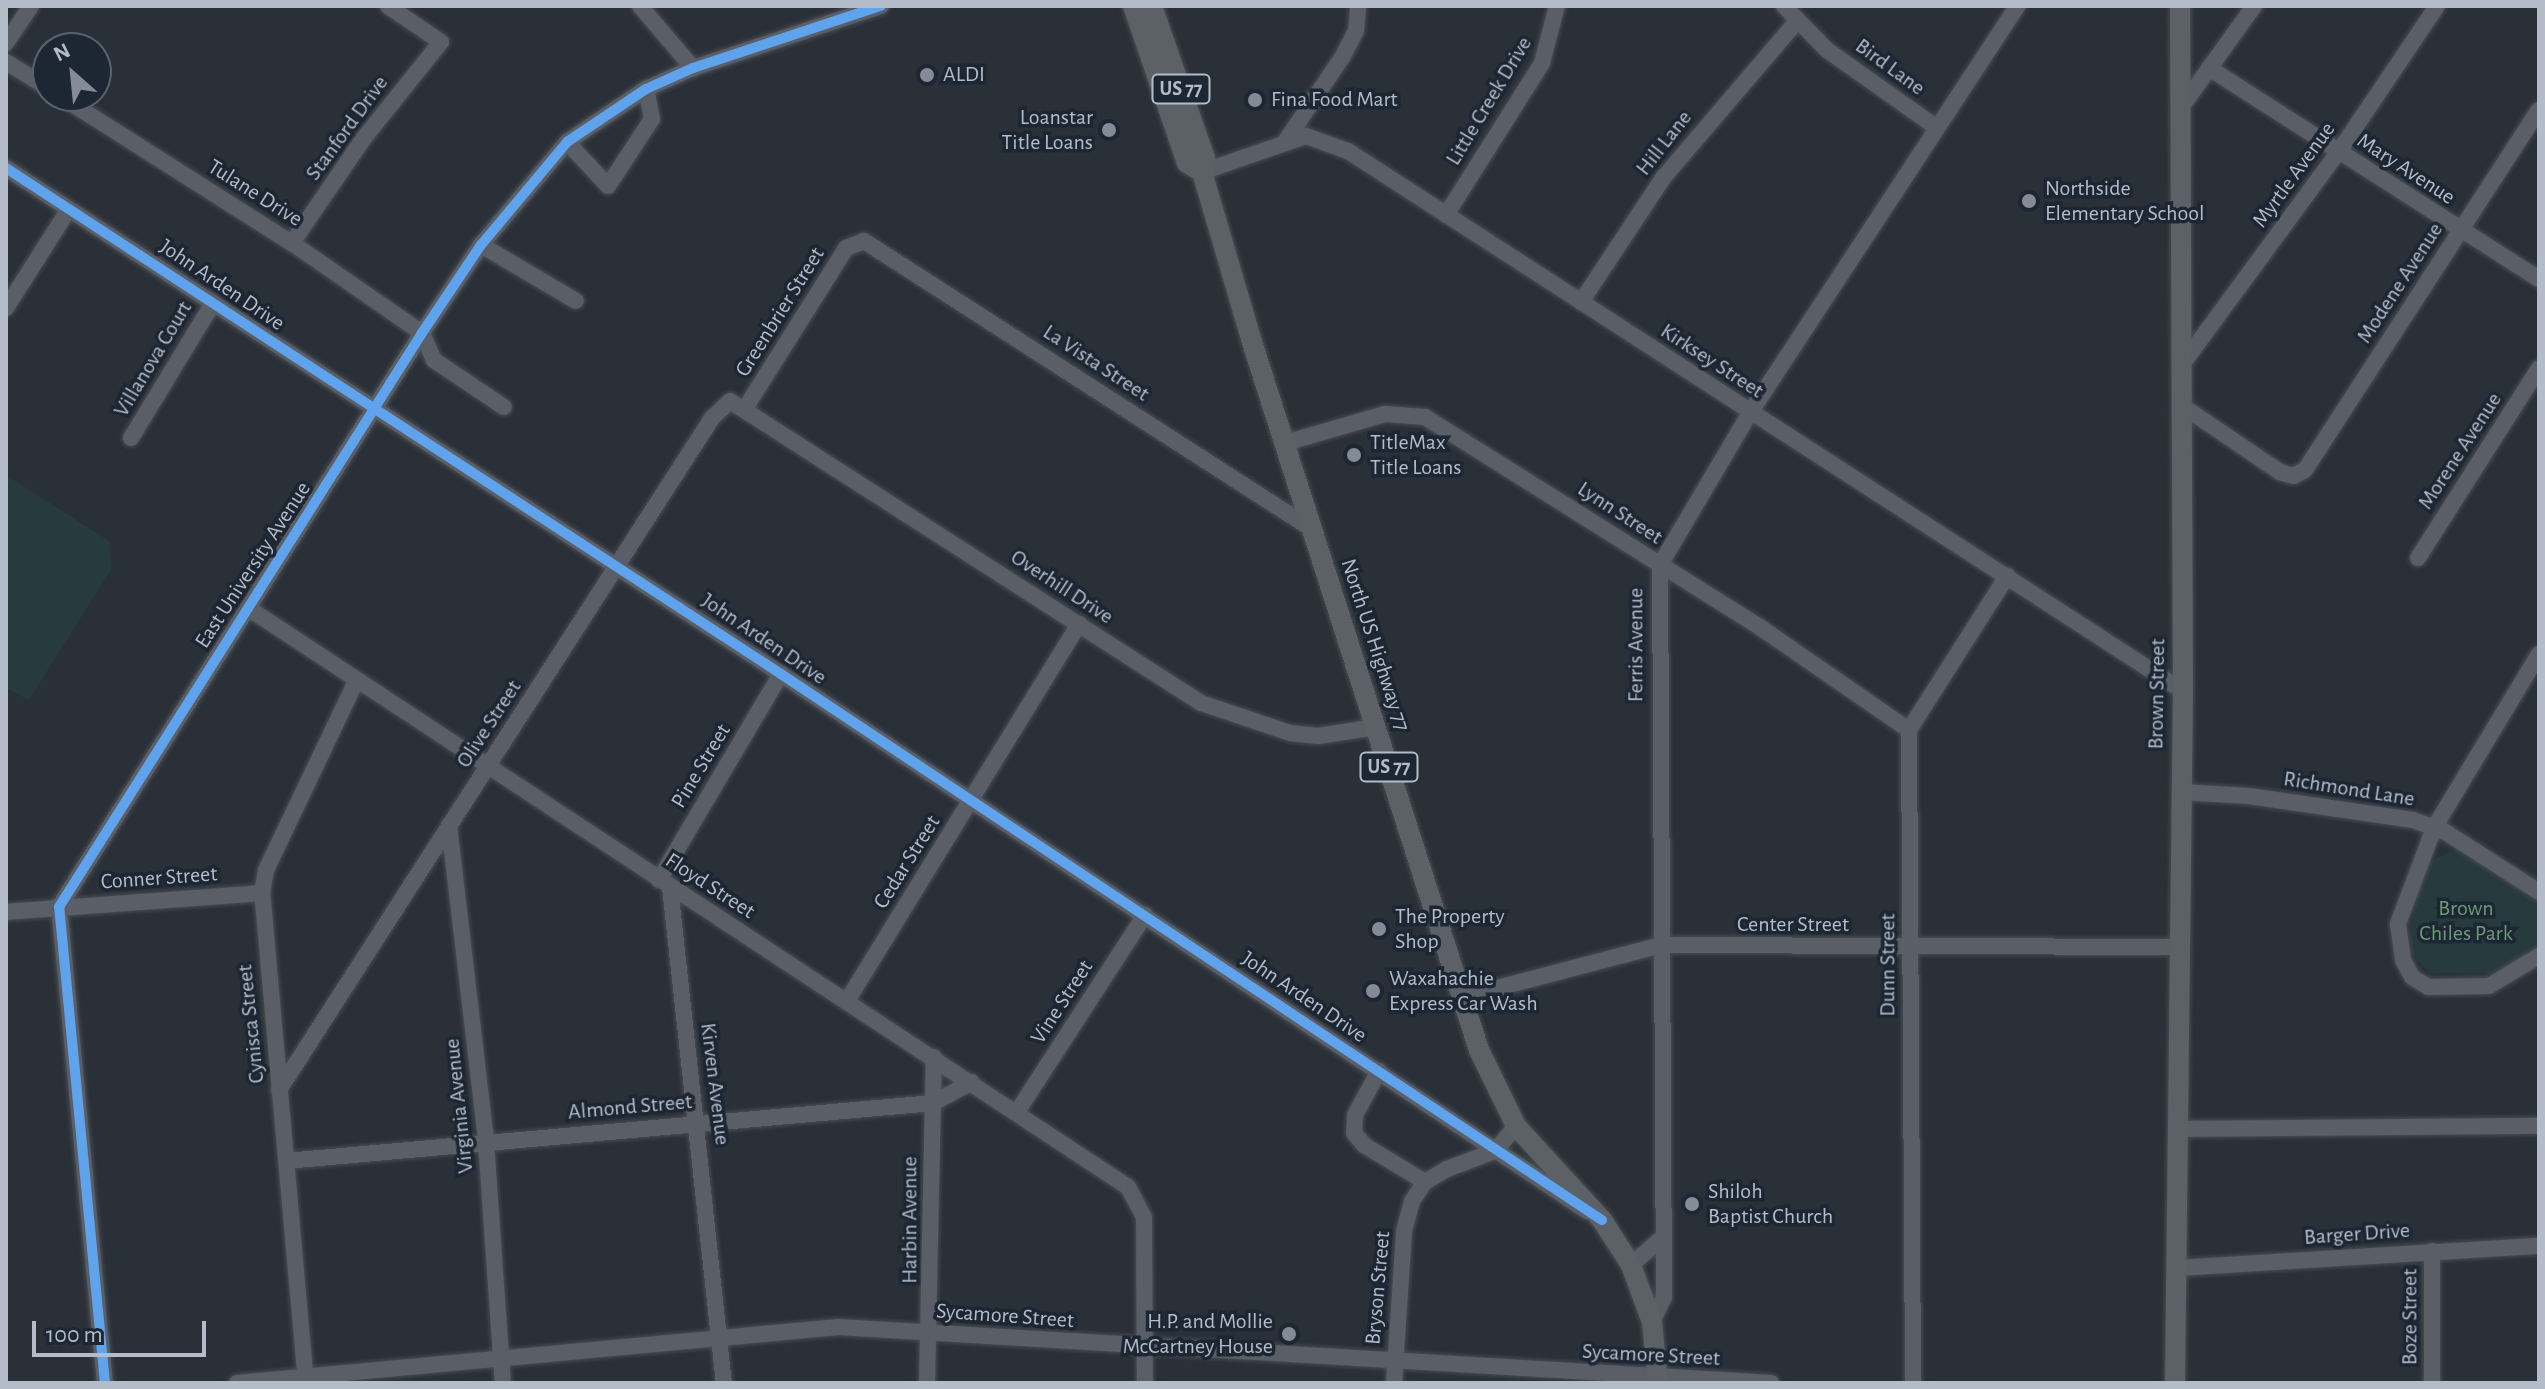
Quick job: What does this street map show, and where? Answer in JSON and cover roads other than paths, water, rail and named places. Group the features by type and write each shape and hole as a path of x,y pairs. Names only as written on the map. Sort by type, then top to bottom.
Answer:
{"main road":[{"name":"North US Highway 77","path":"1133,6 1187,163 1202,172"},
{"name":"North US Highway 77","path":"1152,6 1205,158 1202,172 1285,443 1490,1079 1516,1126 1602,1220 1631,1265 1652,1322"},
{"name":"Brown Street","path":"2175,1383 2183,691 2180,6"},
{"name":"Ferris Avenue","path":"1652,1322 1658,1380"}],"street":[{"path":"6,43 31,6"},
{"name":"Stanford Drive","path":"292,243 364,138 441,42 388,6"},
{"path":"640,6 693,68"},
{"name":"East University Avenue","path":"59,907 422,333 481,245 567,142 646,89 693,68 881,6"},
{"path":"1284,143 1343,56 1356,31 1358,6"},
{"name":"Little Creek Drive","path":"1446,215 1542,63 1557,6"},
{"name":"Bird Lane","path":"1784,6 1827,50 1937,128"},
{"name":"Ferris Avenue","path":"1652,1322 1664,1304 1660,565 1750,413 2017,6"},
{"path":"2180,109 2254,6"},
{"name":"Myrtle Avenue","path":"2181,366 2338,151 2437,6"},
{"name":"Hill Lane","path":"1581,302 1663,178 1797,21"},
{"path":"6,62 32,78"},
{"name":"Mary Avenue","path":"2209,68 2539,279"},
{"path":"567,142 608,186 652,119 646,89"},
{"name":"Modene Avenue","path":"2181,405 2269,466 2293,476 2305,470 2539,110"},
{"name":"Tulane Drive","path":"85,112 292,243 422,333"},
{"name":"Kirksey Street","path":"1202,172 1306,136 1325,139 2183,691"},
{"name":"John Arden Drive","path":"6,168 619,567 1495,1151"},
{"path":"6,308 69,209"},
{"name":"Greenbrier Street","path":"746,407 853,242"},
{"name":"La Vista Street","path":"853,242 872,244 899,260 1312,529"},
{"path":"481,245 576,301"},
{"name":"Villanova Court","path":"131,438 213,303"},
{"path":"422,333 434,360 504,407"},
{"name":"Morene Avenue","path":"2418,558 2539,368"},
{"name":"Olive Street","path":"279,1090 619,567 712,418 730,401 746,407"},
{"name":"Overhill Drive","path":"746,407 1201,703 1245,721 1318,736 1376,727"},
{"name":"Lynn Street","path":"1285,443 1385,414 1425,417 1660,565 1909,730"},
{"path":"1909,730 2007,576"},
{"name":"Floyd Street","path":"248,608 1128,1187 1142,1206 1145,1346"},
{"name":"Cedar Street","path":"847,1001 1079,624"},
{"path":"2539,654 2434,828 2398,924 2403,960 2412,977 2443,990 2489,986 2539,956"},
{"name":"Pine Street","path":"664,883 781,674"},
{"name":"Cynisca Street","path":"306,1380 262,893 266,870 356,681"},
{"name":"Dunn Street","path":"1909,730 1913,1383"},
{"name":"Richmond Lane","path":"2181,792 2279,800 2413,820 2434,828 2539,892"},
{"name":"Virginia Avenue","path":"449,825 486,1142 503,1383"},
{"name":"Kirven Avenue","path":"664,883 698,1124 724,1383"},
{"name":"Conner Street","path":"6,912 262,893"},
{"path":"59,907 105,1383"},
{"name":"Vine Street","path":"1017,1112 1145,915"},
{"name":"Center Street","path":"1463,997 1661,945 2178,947"},
{"name":"Harbin Avenue","path":"927,1383 934,1057"},
{"path":"1379,1071 1355,1115 1354,1133 1364,1145 1425,1182 1495,1151 1516,1126"},
{"name":"Almond Street","path":"286,1161 933,1103 972,1082"},
{"path":"2178,1129 2539,1126"},
{"path":"1495,1151 1602,1220"},
{"name":"Bryson Street","path":"1394,1383 1406,1215 1425,1182"},
{"path":"1631,1265 1662,1238"},
{"name":"Barger Drive","path":"2177,1268 2539,1246"},
{"name":"Boze Street","path":"2432,1251 2432,1383"},
{"name":"Sycamore Street","path":"237,1383 306,1380 501,1356 838,1327 1658,1380 1771,1383"},
{"path":"1145,1346 1145,1383"}],"place":[{"name":"ALDI","path":"927,75"},
{"name":"Fina Food Mart","path":"1255,100"},
{"name":"Loanstar Title Loans","path":"1109,130"},
{"name":"Northside Elementary School","path":"2029,201"},
{"name":"TitleMax Title Loans","path":"1354,455"},
{"name":"The Property Shop","path":"1379,929"},
{"name":"Waxahachie Express Car Wash","path":"1373,991"},
{"name":"Shiloh Baptist Church","path":"1692,1204"},
{"name":"H.P. and Mollie McCartney House","path":"1289,1334"}],"park label":[{"name":"Brown Chiles Park","path":"2466,920"}]}
